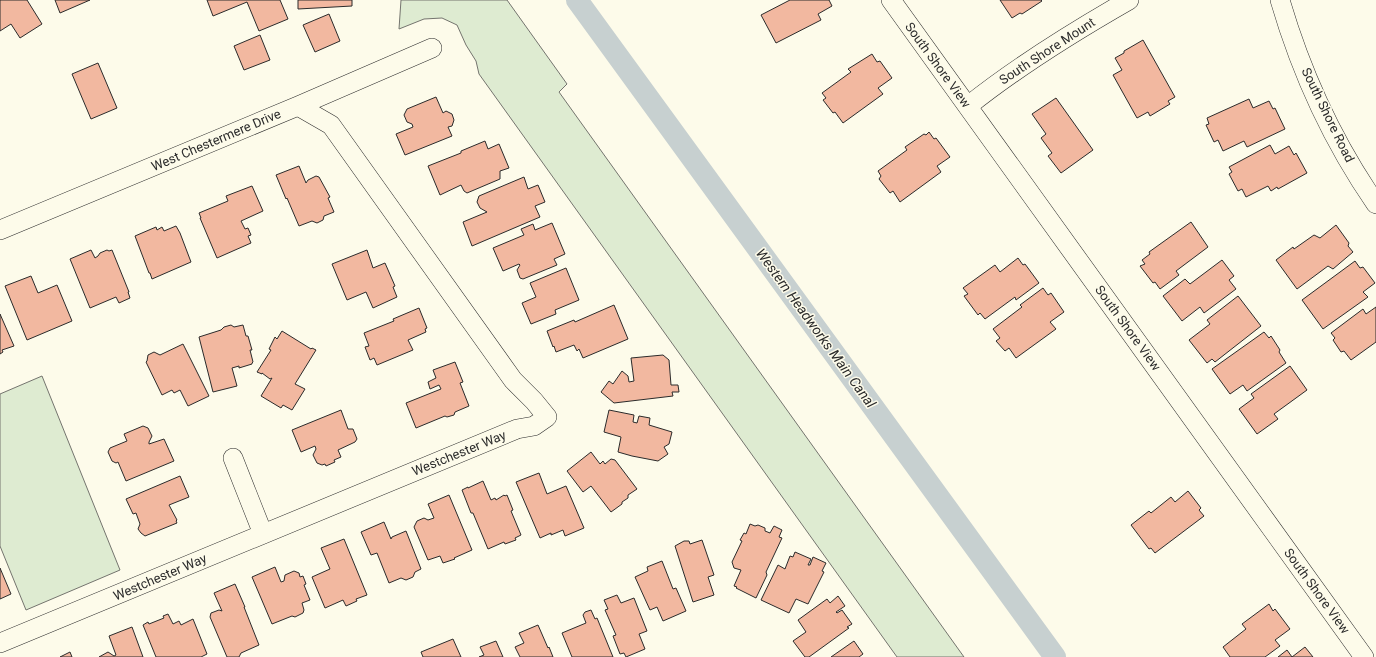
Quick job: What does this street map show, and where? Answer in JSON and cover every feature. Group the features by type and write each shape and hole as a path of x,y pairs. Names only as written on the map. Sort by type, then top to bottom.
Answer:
{"street":[{"name":"South Shore View","path":"891,0 1366,657"},
{"name":"South Shore Mount","path":"968,106 1044,50 1129,0"},
{"name":"South Shore Road","path":"1280,0 1310,87 1338,141 1376,204"},
{"name":"West Chestermere Drive","path":"0,230 298,106 432,48"},
{"name":"Westchester Way","path":"0,643 518,429 534,426 547,417 534,401 513,380 332,125 298,106"},
{"path":"232,458 263,534"},
{"path":"1366,657 1376,650"}],"green space":[{"path":"401,0 507,0 567,84 559,92 964,657 897,657 479,74 476,61 466,45 457,25 442,18 424,19 399,29"},
{"path":"42,376 120,570 26,610 0,546 0,394"}],"building":[{"path":"0,0 27,0 42,24 20,38 11,24 0,31"},
{"path":"55,0 90,0 60,13"},
{"path":"207,0 280,0 288,19 259,31 247,2 213,16"},
{"path":"298,0 352,0 352,6 298,9"},
{"path":"790,0 829,0 832,6 818,14 821,20 776,43 761,15"},
{"path":"1000,0 1042,1 1022,14 1020,13 1012,18"},
{"path":"329,14 340,41 315,52 303,25"},
{"path":"260,35 270,60 244,70 234,46"},
{"path":"1143,40 1175,97 1168,101 1170,104 1150,116 1148,112 1137,118 1113,75 1122,70 1115,58"},
{"path":"872,54 877,62 880,61 892,78 878,88 883,94 843,123 823,100 826,98 822,93 851,72 848,69"},
{"path":"98,63 117,108 91,119 72,74"},
{"path":"436,97 443,113 446,111 452,114 454,120 452,126 448,127 452,136 405,155 396,134 413,127 412,124 407,122 404,115 407,109"},
{"path":"1056,98 1093,150 1061,173 1048,156 1052,153 1041,138 1046,134 1032,114"},
{"path":"1249,99 1253,108 1269,101 1273,109 1275,108 1285,129 1247,147 1244,141 1223,151 1218,140 1214,142 1206,125 1209,124 1207,118"},
{"path":"929,132 934,139 936,138 950,157 937,166 941,172 900,202 893,191 890,193 879,179 881,176 878,171 907,150 905,147"},
{"path":"485,141 488,149 499,144 509,168 500,171 500,179 467,193 461,185 440,195 428,166 461,153 461,151"},
{"path":"1270,145 1275,154 1289,146 1294,155 1296,153 1307,173 1278,189 1277,187 1271,191 1268,186 1246,197 1242,189 1238,191 1229,174 1232,172 1229,167"},
{"path":"299,166 306,183 308,180 316,176 319,177 330,197 328,198 334,212 324,216 323,220 317,223 312,221 299,226 276,175"},
{"path":"524,177 528,189 538,185 545,202 535,206 540,217 472,246 463,222 487,212 480,208 477,202 479,196"},
{"path":"252,186 263,211 241,221 245,229 248,228 251,235 248,236 251,243 217,258 199,213 228,201 226,196"},
{"path":"1191,222 1208,247 1176,271 1179,275 1160,289 1155,282 1153,283 1140,266 1145,264 1142,260 1150,254 1149,252"},
{"path":"552,223 565,254 554,259 557,265 523,279 520,278 517,270 520,265 519,264 503,271 493,248 524,235 521,229 533,224 535,230"},
{"path":"1336,225 1349,243 1348,246 1353,252 1333,269 1328,266 1297,289 1276,260 1293,247 1294,249 1314,235 1320,238"},
{"path":"176,226 191,262 152,279 135,236 156,227 157,230 162,227 164,231"},
{"path":"91,250 95,258 100,253 107,250 112,250 130,298 119,303 116,297 90,308 70,259"},
{"path":"367,250 373,268 385,263 395,286 393,287 397,297 373,308 366,292 347,300 332,264"},
{"path":"1018,258 1023,265 1025,264 1039,283 1016,300 1015,297 985,319 980,313 978,315 964,296 968,294 963,288 995,265 1000,272"},
{"path":"1222,260 1234,276 1229,280 1236,289 1204,313 1200,307 1182,321 1163,296 1185,279 1190,284"},
{"path":"1355,261 1360,268 1363,267 1375,283 1363,292 1368,297 1323,329 1302,300"},
{"path":"566,268 579,300 555,310 556,314 531,324 522,303 536,297 530,283"},
{"path":"31,276 38,293 57,285 72,321 27,340 5,286"},
{"path":"1043,288 1048,295 1051,293 1064,312 1050,322 1056,329 1016,358 1009,348 1005,351 996,341 1000,338 993,329 1022,307 1020,305"},
{"path":"1238,296 1261,326 1215,362 1212,359 1207,363 1189,340 1210,324 1207,320"},
{"path":"614,305 628,339 583,358 579,349 577,351 574,345 556,352 547,331 574,320 575,322"},
{"path":"1376,307 1376,342 1351,360 1344,351 1341,352 1333,340 1335,338 1331,333 1363,309 1366,314"},
{"path":"419,308 427,328 425,329 426,332 408,340 413,350 377,365 374,358 370,360 365,347 369,346 364,333 394,321 393,319"},
{"path":"0,314 14,346 2,350 3,352 0,354"},
{"path":"231,325 234,327 243,325 252,350 250,350 253,362 252,364 239,368 239,366 232,368 237,386 213,392 199,337"},
{"path":"282,331 311,349 316,350 295,384 305,389 292,410 283,405 281,408 261,396 272,378 270,379 262,373 257,372 271,350 269,349 275,337 277,339"},
{"path":"1264,332 1269,338 1271,336 1286,363 1247,391 1243,385 1230,394 1212,369"},
{"path":"183,344 209,396 188,406 180,390 174,393 172,390 162,395 146,362 148,355 154,352 160,355"},
{"path":"663,355 669,360 671,385 678,385 679,392 672,392 673,396 614,403 601,392 609,381 613,384 622,371 628,376 629,382 634,381 631,358"},
{"path":"455,362 463,382 460,383 469,406 455,412 454,415 447,417 445,416 416,428 406,403 441,389 439,385 430,389 428,382 436,378 433,370"},
{"path":"1290,366 1307,390 1274,414 1278,419 1257,434 1239,409 1254,398 1251,394"},
{"path":"341,410 348,429 353,429 357,439 355,442 338,450 341,457 334,460 335,462 326,466 325,464 322,465 317,463 313,455 316,449 315,446 301,452 292,430"},
{"path":"609,410 634,415 633,422 637,423 639,416 650,418 649,425 672,432 669,444 664,447 668,454 658,461 618,452 621,437 604,432"},
{"path":"143,426 148,428 152,436 149,444 164,439 174,461 126,481 118,462 116,463 112,461 108,452 110,448 127,441 124,434"},
{"path":"591,452 600,464 603,461 605,464 611,459 615,460 637,489 628,495 628,498 622,502 622,504 611,512 591,486 583,492 567,471"},
{"path":"539,473 547,494 566,486 584,528 565,536 563,530 540,538 516,482"},
{"path":"180,476 189,497 169,505 177,520 177,523 145,536 138,529 140,524 136,513 133,514 126,499"},
{"path":"483,481 491,500 495,498 496,500 504,495 507,495 513,510 511,511 521,535 515,538 516,540 505,544 504,542 488,549 462,490"},
{"path":"1188,491 1201,508 1199,510 1204,516 1155,553 1151,548 1149,549 1131,525 1149,511 1151,513 1171,497 1175,502"},
{"path":"449,495 472,550 454,558 455,559 443,563 440,556 428,560 414,527 417,521 424,518 428,520 434,518 428,504"},
{"path":"384,522 391,539 392,537 406,531 421,569 415,572 413,577 406,580 401,578 389,583 377,553 371,555 361,532"},
{"path":"750,524 765,528 765,531 770,533 774,526 782,530 779,537 782,538 756,598 734,586 741,570 734,568 732,562 742,541 740,540 744,533 746,534"},
{"path":"344,539 367,595 356,599 357,601 346,606 343,600 325,608 312,577 330,569 321,548"},
{"path":"702,540 714,575 708,577 714,595 693,602 675,546 684,541 689,541 690,544"},
{"path":"795,552 811,559 808,565 810,565 813,557 826,563 822,571 824,572 808,604 796,599 789,613 761,600 778,565 785,569 790,556 793,557"},
{"path":"662,561 673,589 676,588 686,611 663,621 657,607 650,610 635,577 648,571 647,567"},
{"path":"275,567 281,582 284,581 285,575 294,571 299,573 300,577 303,576 306,584 304,585 310,600 302,603 304,610 303,613 272,624 252,577"},
{"path":"0,568 11,594 0,599"},
{"path":"235,584 259,645 241,653 239,657 227,657 210,617 211,613 219,610 222,611 214,593"},
{"path":"617,595 621,603 634,598 647,631 639,634 645,649 626,657 624,653 620,654 613,636 616,635 605,610 608,609 604,600"},
{"path":"838,596 845,606 836,612 837,613 842,610 852,624 847,627 849,628 809,657 805,657 793,641 806,632 798,620 827,599 830,603"},
{"path":"1269,604 1273,611 1275,609 1290,629 1275,640 1280,646 1265,657 1230,657 1223,647 1246,629 1242,624"},
{"path":"591,610 595,619 597,618 613,657 572,657 562,633 586,623 583,615 585,612"},
{"path":"168,614 173,624 179,621 181,625 193,619 207,654 201,657 156,657 143,625 148,622 149,624 164,618 163,616"},
{"path":"538,625 553,657 520,657 515,647 524,643 519,633"},
{"path":"132,627 143,657 99,657 108,652 114,656 116,655 109,636"},
{"path":"453,639 461,657 423,657 421,652"},
{"path":"496,641 503,657 479,657 484,655 480,647"},
{"path":"854,641 863,654 859,657 831,657"},
{"path":"1305,647 1313,657 1292,657"},
{"path":"1287,650 1292,657 1278,657"},
{"path":"70,652 72,657 60,657"}],"waterway":[{"name":"Western Headworks Main Canal","path":"577,0 1055,657"}]}
